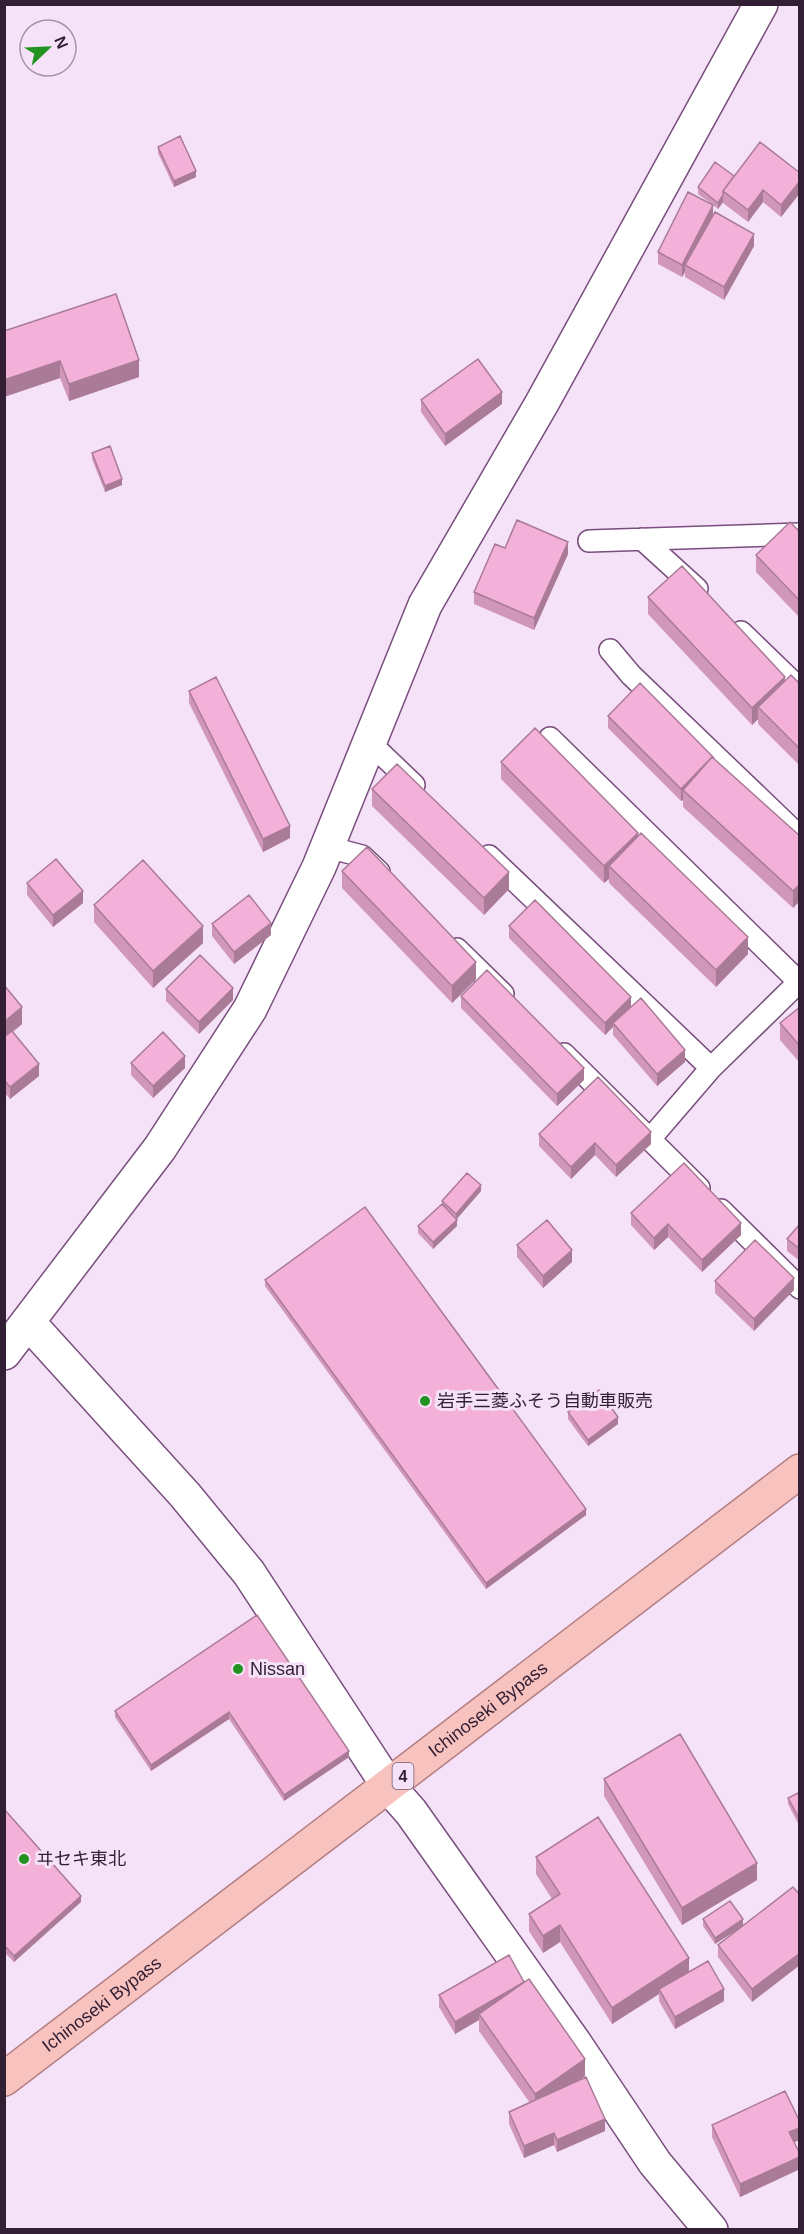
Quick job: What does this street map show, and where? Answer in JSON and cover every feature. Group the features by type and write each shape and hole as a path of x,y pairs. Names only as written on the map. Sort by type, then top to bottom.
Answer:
{"highway":[{"name":"Ichinoseki Bypass","path":"4,2079 800,1471"}],"street":[{"path":"4,1353 160,1148 250,1009 319,867 425,605 542,403 761,4"},
{"path":"28,1322 185,1495 249,1573 389,1786 411,1812 574,2042 655,2163 711,2229"}],"lane":[{"path":"589,541 800,534"},
{"path":"642,539 800,689"},
{"path":"610,650 631,675 800,837"},
{"path":"550,738 799,982 711,1068 650,1139"},
{"path":"369,742 429,799"},
{"path":"472,840 711,1068"},
{"path":"339,849 362,856 396,889"},
{"path":"439,931 515,1006"},
{"path":"549,1039 800,1288"}],"building":[{"path":"180,136 196,171 174,181 158,147"},
{"path":"760,142 800,173 800,181 781,205 763,190 748,210 723,191"},
{"path":"715,162 734,176 723,191 718,203 698,187"},
{"path":"688,192 713,205 682,265 658,252"},
{"path":"715,212 754,234 724,287 685,265"},
{"path":"116,294 139,360 69,384 60,361 4,380 4,331"},
{"path":"478,359 502,392 445,434 421,400"},
{"path":"110,446 122,479 105,486 92,453"},
{"path":"517,520 568,542 534,618 474,592 495,544 505,548"},
{"path":"790,522 800,532 800,601 756,555"},
{"path":"682,566 785,677 752,708 648,597"},
{"path":"791,675 800,684 800,749 758,707"},
{"path":"216,677 290,826 263,839 189,691"},
{"path":"640,683 713,757 681,789 608,716"},
{"path":"535,728 638,833 604,866 501,762"},
{"path":"712,757 800,836 800,884 793,891 683,790"},
{"path":"397,764 509,872 484,898 372,789"},
{"path":"641,833 748,937 716,970 609,866"},
{"path":"367,847 476,962 452,986 342,871"},
{"path":"56,859 83,891 53,915 27,883"},
{"path":"143,860 203,926 153,971 94,905"},
{"path":"249,895 271,923 234,952 212,924"},
{"path":"535,900 631,997 605,1023 509,926"},
{"path":"200,955 233,988 199,1022 166,989"},
{"path":"487,970 584,1068 557,1094 461,996"},
{"path":"4,985 22,1007 4,1022"},
{"path":"641,998 685,1050 657,1074 613,1023"},
{"path":"800,1007 800,1046 780,1023"},
{"path":"12,1031 39,1064 10,1087 4,1080 4,1037"},
{"path":"163,1032 185,1056 153,1086 131,1063"},
{"path":"598,1077 651,1132 616,1165 595,1143 571,1167 539,1134"},
{"path":"684,1163 741,1223 702,1260 668,1224 654,1238 631,1213"},
{"path":"467,1173 481,1185 456,1214 442,1201"},
{"path":"442,1204 457,1220 433,1242 418,1226"},
{"name":"岩手三菱ふそう自動車販売","path":"365,1207 586,1509 486,1583 265,1280"},
{"path":"547,1220 572,1250 543,1276 517,1245"},
{"path":"800,1224 800,1249 787,1239"},
{"path":"755,1240 794,1278 754,1319 715,1281"},
{"path":"599,1390 618,1417 588,1440 568,1412"},
{"name":"Nissan","path":"257,1615 349,1751 284,1795 229,1712 151,1765 115,1711"},
{"path":"680,1734 757,1863 682,1908 604,1779"},
{"path":"800,1792 800,1820 788,1798"},
{"name":"ヰセキ東北","path":"4,1809 81,1896 14,1956 4,1945"},
{"path":"598,1817 689,1958 612,2008 560,1925 543,1936 529,1914 560,1894 536,1857"},
{"path":"793,1887 800,1895 800,1953 752,1989 718,1945"},
{"path":"730,1901 743,1919 715,1938 703,1919"},
{"path":"509,1955 524,1982 455,2022 439,1995"},
{"path":"708,1961 724,1989 675,2017 659,1989"},
{"path":"529,1979 585,2059 535,2094 479,2014"},
{"path":"586,2077 605,2119 557,2140 554,2133 524,2146 509,2112"},
{"path":"785,2091 800,2122 800,2128 789,2132 800,2157 740,2184 712,2125"}],"place":[{"name":"岩手三菱ふそう自動車販売","path":"425,1401"},
{"name":"Nissan","path":"238,1669"},
{"name":"ヰセキ東北","path":"24,1859"}]}
